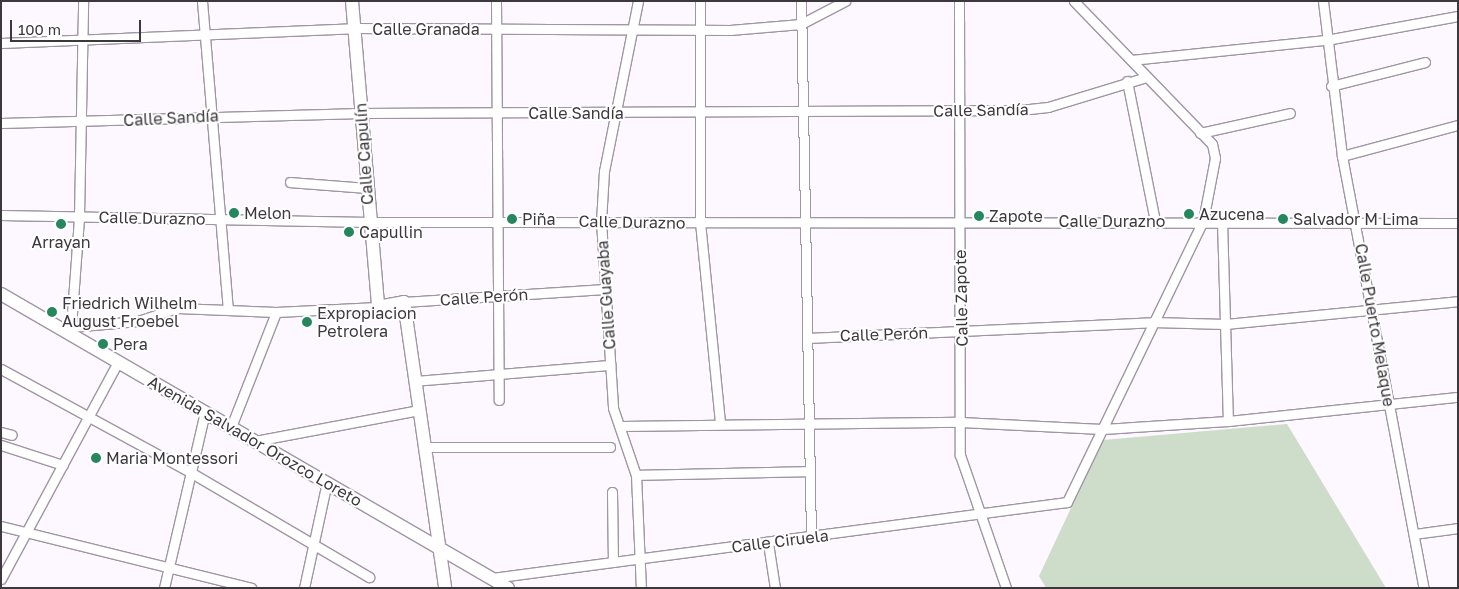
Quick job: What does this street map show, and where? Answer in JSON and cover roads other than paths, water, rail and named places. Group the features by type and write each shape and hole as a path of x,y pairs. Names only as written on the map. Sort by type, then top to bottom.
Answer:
{"street":[{"path":"70,330 79,217 83,1"},
{"path":"202,1 228,310"},
{"name":"Calle Capulín","path":"352,1 362,113 366,188 378,307"},
{"path":"496,1 496,222 499,400"},
{"name":"Calle Guayaba","path":"638,1 614,113 604,171 601,221 613,408 622,426 636,475 641,588"},
{"path":"700,1 698,113 700,222 720,424"},
{"path":"800,1 811,537"},
{"name":"Calle Granada","path":"1,43 82,38 354,28 700,30 801,24 845,1"},
{"name":"Calle Zapote","path":"959,1 962,331 960,455 1006,588"},
{"path":"1074,1 1212,144 1216,158 1203,221 1102,429"},
{"name":"Calle Puerto Melaque","path":"1323,1 1331,86 1342,156 1424,588"},
{"path":"1131,60 1326,40 1458,16"},
{"path":"1331,86 1426,62"},
{"name":"Calle Sandía","path":"1,123 81,122 212,115 362,113 959,111 1048,107 1147,76"},
{"path":"1127,81 1155,220"},
{"path":"1200,133 1290,113"},
{"path":"1342,156 1458,125"},
{"path":"290,182 366,188"},
{"name":"Calle Durazno","path":"1,215 369,222 601,221 806,223 1155,220 1458,223"},
{"path":"1222,221 1228,421"},
{"name":"Calle Perón","path":"70,330 138,321 177,308 276,312 378,307 404,302 605,289"},
{"name":"Avenida Salvador Orozco Loreto","path":"3,299 70,330 118,362 508,588"},
{"name":"Calle Perón","path":"807,338 1153,322 1225,324 1458,301"},
{"path":"404,302 445,588"},
{"path":"231,427 276,312"},
{"path":"1,578 118,362"},
{"path":"414,381 610,365"},
{"path":"1,370 190,472 368,577"},
{"path":"622,426 960,422 1102,429 1228,421 1458,398"},
{"path":"255,441 418,410"},
{"path":"164,588 205,412"},
{"name":"Calle Ciruela","path":"492,578 1067,502 1102,429"},
{"path":"1,432 12,435"},
{"path":"1,446 63,465"},
{"path":"424,447 610,447"},
{"path":"636,475 810,471"},
{"path":"304,588 311,543 327,482"},
{"path":"612,492 613,562"},
{"path":"1,526 167,569 251,588"},
{"path":"1414,534 1458,528"},
{"path":"768,542 775,588"}],"place":[{"name":"Melon","path":"234,213"},
{"name":"Azucena","path":"1189,214"},
{"name":"Zapote","path":"979,216"},
{"name":"Piña","path":"512,219"},
{"name":"Salvador M Lima","path":"1283,219"},
{"name":"Arrayan","path":"61,224"},
{"name":"Capullin","path":"349,232"},
{"name":"Friedrich Wilhelm August Froebel","path":"52,312"},
{"name":"Expropiacion Petrolera","path":"307,322"},
{"name":"Pera","path":"103,344"},
{"name":"Maria Montessori","path":"96,458"}]}
